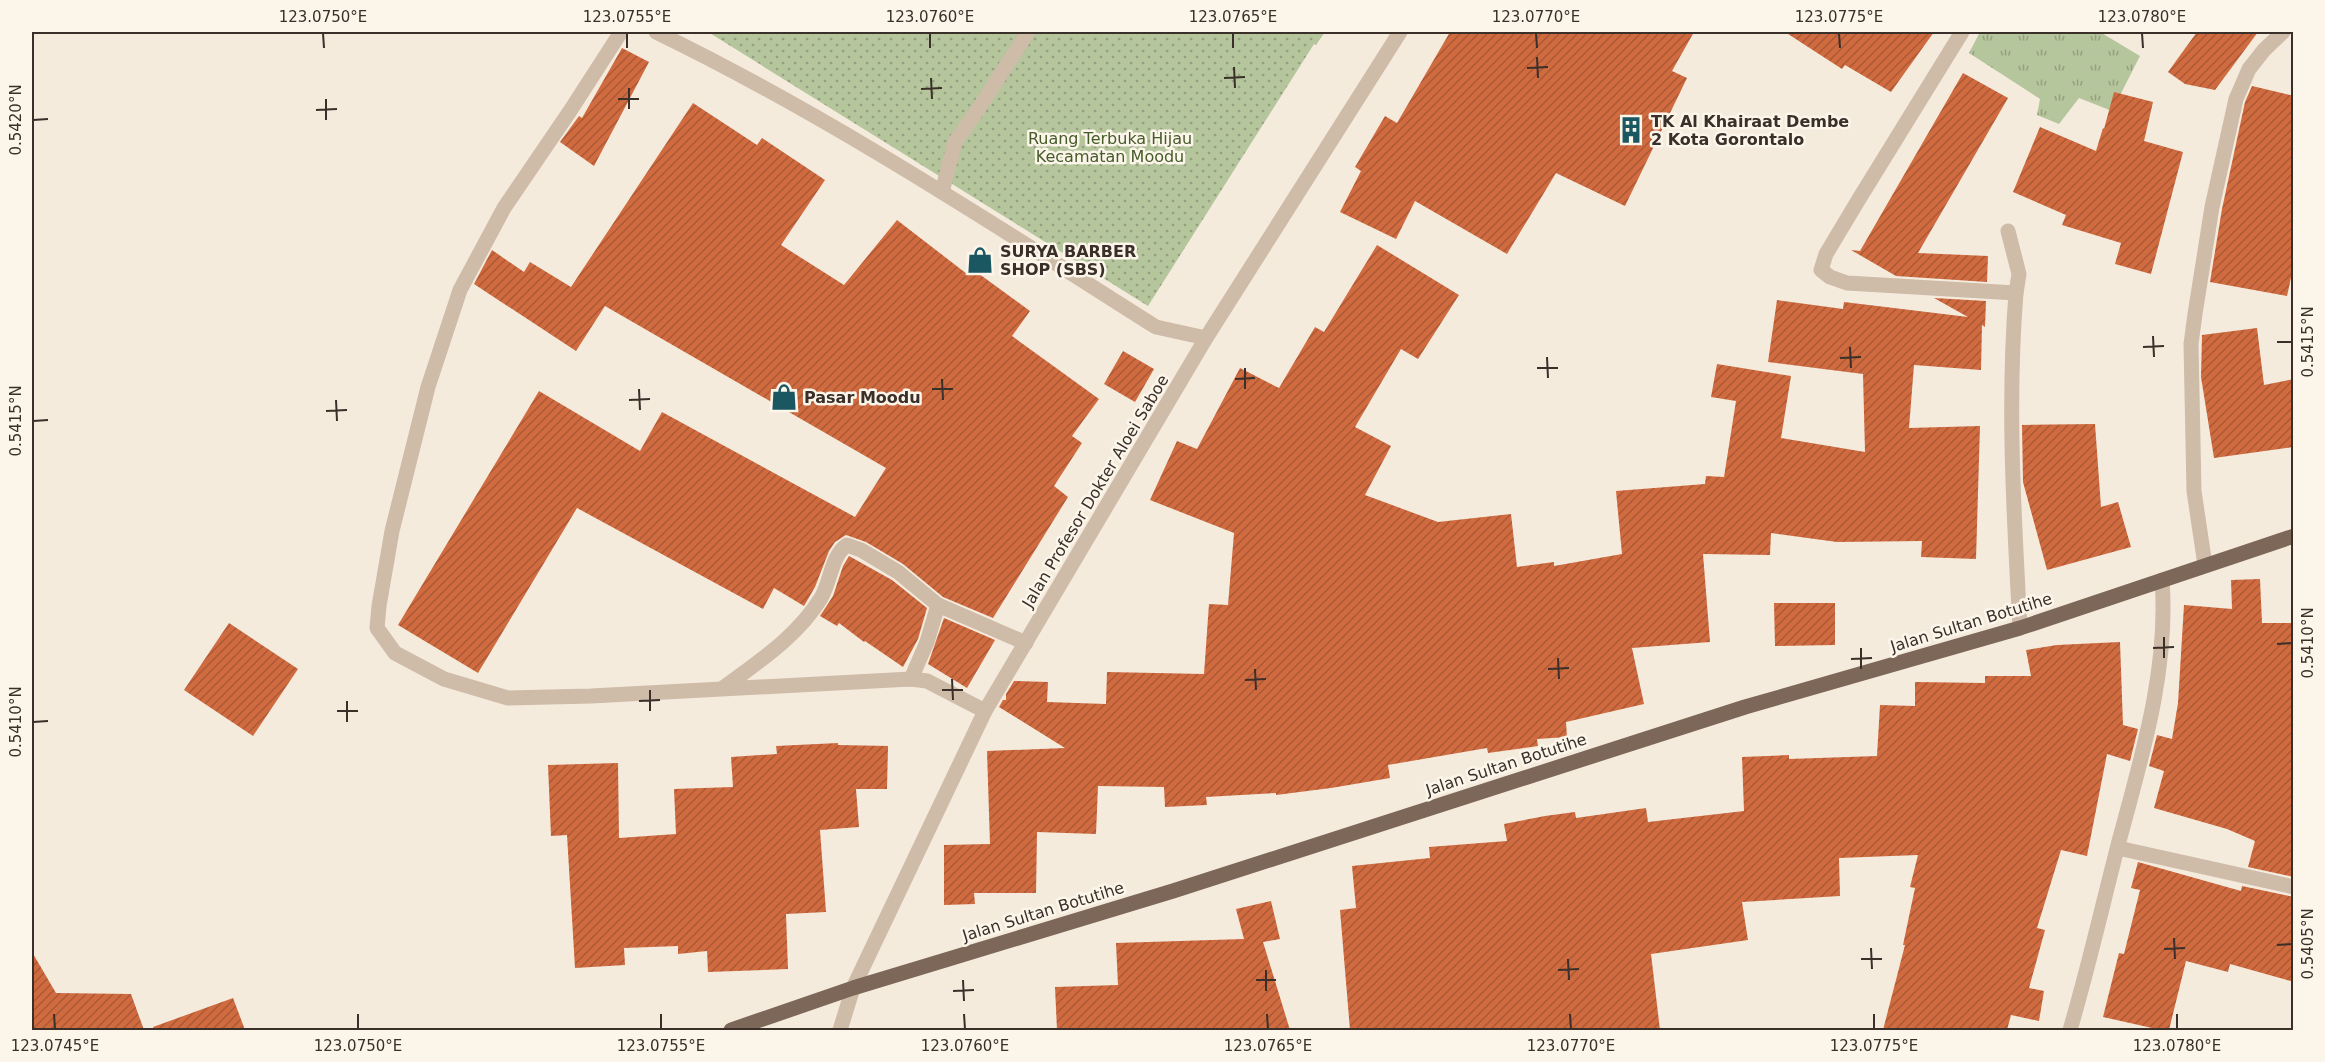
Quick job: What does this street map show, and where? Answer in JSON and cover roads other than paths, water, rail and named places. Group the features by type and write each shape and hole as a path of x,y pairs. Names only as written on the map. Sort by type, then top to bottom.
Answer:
{"main road":[{"name":"Jalan Sultan Botutihe","path":"731,1030 853,988 1173,891 1744,707 2019,628 2294,536"}],"street":[{"path":"621,32 504,208 460,290 428,387 400,498 379,606 377,628 395,653 444,679 508,698 591,696 911,679 927,681 985,711"},
{"path":"656,32 673,35 833,127 942,192 1156,327 1206,338"},
{"path":"942,192 955,142 1028,32"},
{"name":"Jalan Profesor Dokter Aloei Saboe","path":"840,1030 853,988 985,711 1206,338 1400,32"},
{"path":"1962,32 1826,254 1821,270 1830,277 1847,283 2016,293"},
{"path":"2205,565 2194,490 2191,344 2212,207 2236,99 2249,69 2264,50 2283,32"},
{"path":"2008,231 2019,274 2012,341 2011,452 2019,628"},
{"path":"723,688 774,650 799,627 822,597 839,551 847,545 861,550 898,572 938,605 1026,643"},
{"path":"2070,1030 2090,963 2145,746 2154,700 2164,612 2162,580"},
{"path":"911,679 927,642 938,605"},
{"path":"2118,848 2294,887"}],"place":[{"name":"TK Al Khairaat Dembe 2 Kota Gorontalo","path":"1631,130"},
{"name":"SURYA BARBER SHOP (SBS)","path":"980,260"},
{"name":"Pasar Moodu","path":"784,397"}],"park label":[{"name":"Ruang Terbuka Hijau Kecamatan Moodu","path":"1110,147"}]}
